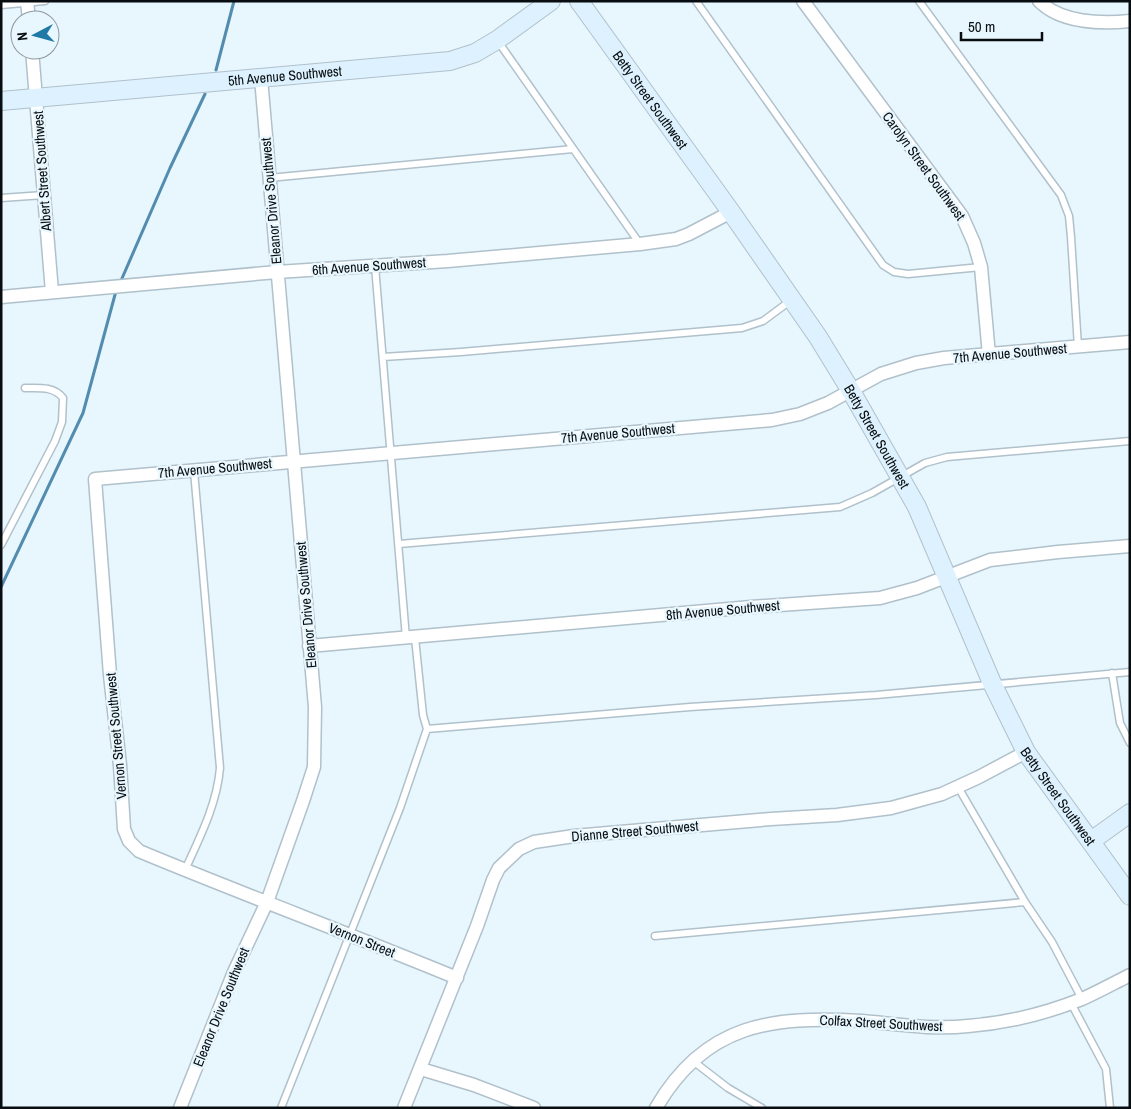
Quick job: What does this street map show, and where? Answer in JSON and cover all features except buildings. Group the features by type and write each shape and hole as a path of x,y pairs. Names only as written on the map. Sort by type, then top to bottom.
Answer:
{"street":[{"name":"5th Avenue Southwest","path":"1,101 450,61 475,53 497,40 551,1"},
{"name":"Betty Street Southwest","path":"579,1 793,299 851,391 920,515 992,683 1026,752 1130,896"},
{"name":"Carolyn Street Southwest","path":"803,1 962,216 974,243 981,267 989,355"},
{"path":"1039,1 1067,17 1076,19 1106,24 1130,21"},
{"name":"Albert Street Southwest","path":"33,60 52,292"},
{"name":"Eleanor Drive Southwest","path":"180,1108 234,972 267,902 304,801 314,767 315,707 261,78"},
{"name":"6th Avenue Southwest","path":"1,297 277,272 448,261 640,244 676,239 731,212"},
{"name":"7th Avenue Southwest","path":"95,479 772,420 800,414 851,391 881,374 916,363 944,358 1130,342"},
{"name":"Vernon Street Southwest","path":"95,479 124,829 129,841 139,851 267,902"},
{"name":"8th Avenue Southwest","path":"309,646 751,607 880,598 905,592 972,566 997,559 1130,546"},
{"name":"Dianne Street Southwest","path":"404,1108 421,1069 493,880 499,868 519,849 534,842 574,836 837,815 890,808 916,802 958,787 1026,752"},
{"path":"1091,841 1130,813"},
{"name":"Vernon Street","path":"267,902 456,978"},
{"name":"Colfax Street Southwest","path":"656,1108 692,1060 720,1041 744,1030 776,1022 809,1020 862,1021 941,1028 967,1026 1020,1018 1076,1001 1130,975"},
{"path":"421,1069 534,1108"}],"lane":[{"path":"1,5 45,1"},
{"path":"696,1 883,265 894,272 908,274 981,267"},
{"path":"919,1 1066,204 1071,238 1078,347"},
{"path":"497,40 640,244"},
{"path":"269,178 573,149"},
{"path":"1,198 44,195"},
{"path":"281,1108 400,808 428,729 423,715 410,638 399,544 375,266"},
{"path":"383,357 742,328 763,320 793,299"},
{"path":"1,545 55,441 62,422 63,398 59,392 49,388 24,388"},
{"path":"399,544 840,508 872,493 925,463 947,457 1130,441"},
{"path":"185,870 206,823 219,786 220,768 194,471"},
{"path":"428,729 690,707 876,695 1130,672"},
{"path":"1112,673 1120,723 1130,743"},
{"path":"958,787 1025,902 1052,942 1106,1069 1110,1108"},
{"path":"655,936 1025,902"},
{"path":"692,1060 728,1088 762,1108"}],"waterway":[{"path":"216,70 234,1"},
{"path":"120,283 170,168 205,94"},
{"path":"1,587 83,413 116,291"}]}
